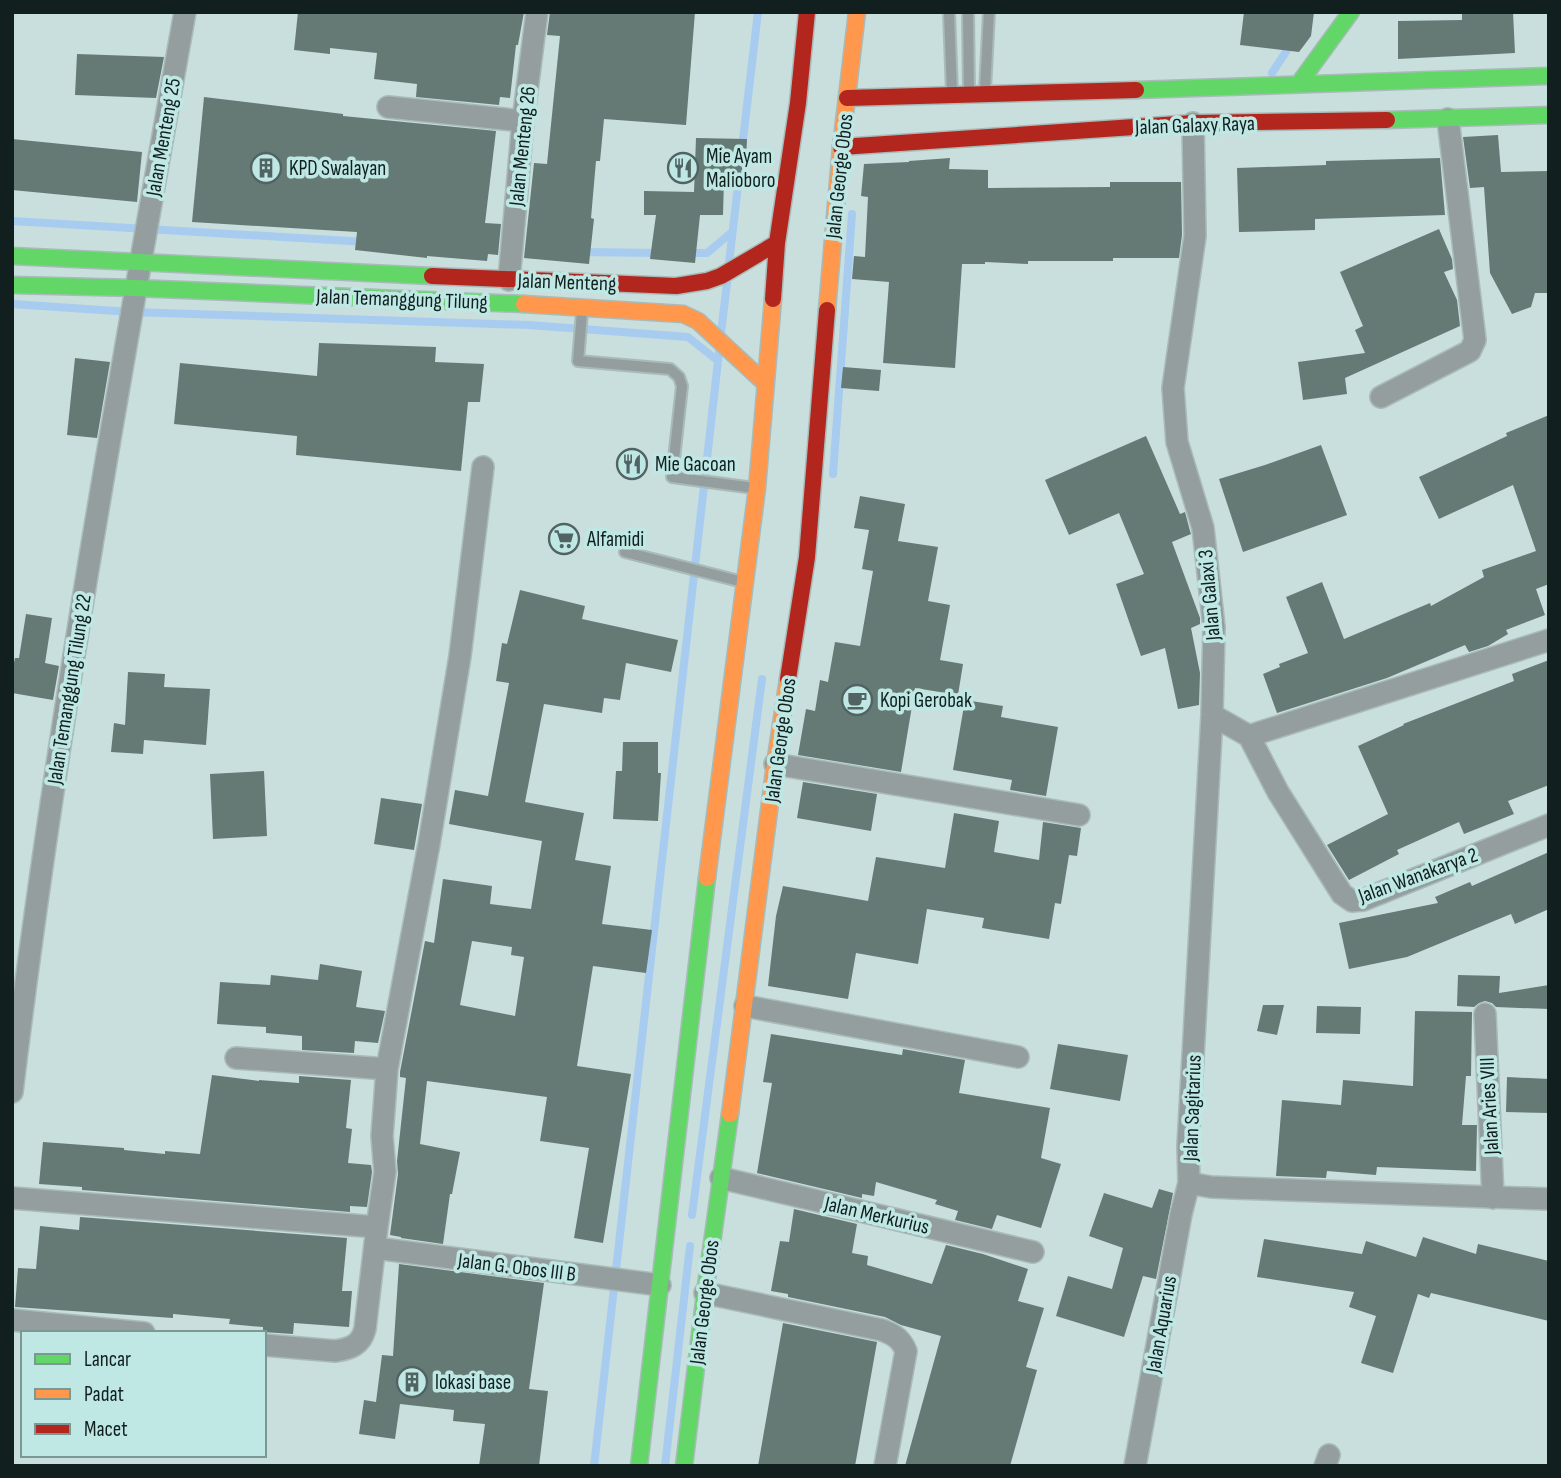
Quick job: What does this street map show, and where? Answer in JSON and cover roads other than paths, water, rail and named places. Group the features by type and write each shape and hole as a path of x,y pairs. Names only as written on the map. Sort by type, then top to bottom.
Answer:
{"street":[{"name":"Jalan Menteng 25","path":"135,288 185,12"},
{"name":"Jalan Menteng 26","path":"509,280 523,121 537,12"},
{"path":"639,1466 660,1285 673,1225 708,869 757,488 777,243 798,103 807,12"},
{"name":"Jalan George Obos","path":"684,1466 705,1293 708,1229 721,1178 775,764 807,557 841,147 857,12"},
{"path":"1300,82 1351,12"},
{"name":"Jalan Galaxy Raya","path":"847,99 1300,82 1549,76"},
{"path":"388,107 523,121"},
{"name":"Jalan Galaxy Raya","path":"841,147 1193,123 1549,115"},
{"path":"1381,397 1470,351 1475,340 1448,119"},
{"name":"Jalan Galaxi 3","path":"1193,123 1195,236 1173,388 1177,442 1203,528 1214,627 1212,715"},
{"name":"Jalan Menteng","path":"12,256 676,286 721,276 777,243"},
{"name":"Jalan Temanggung Tilung","path":"12,285 135,288 682,314 698,321 766,384"},
{"name":"Jalan Temanggung Tilung 22","path":"12,1092 72,661 135,288"},
{"path":"266,1345 335,1352 358,1343 366,1329 385,1172 382,1136 387,1069 429,844 460,656 483,467"},
{"path":"1212,715 1249,736 1549,640"},
{"name":"Jalan Sagitarius","path":"1212,715 1188,1146 1189,1183 1211,1187 1549,1199"},
{"name":"Jalan Wanakarya 2","path":"1249,736 1292,815 1342,894 1352,901 1363,900 1549,825"},
{"path":"775,764 1079,815"},
{"path":"745,1006 1018,1057"},
{"name":"Jalan Aries VIII","path":"1485,1014 1493,1198"},
{"path":"236,1058 387,1069"},
{"name":"Jalan Merkurius","path":"721,1178 1033,1252"},
{"name":"Jalan Aquarius","path":"1135,1466 1189,1183"},
{"name":"Jalan G. Obos III B","path":"12,1198 376,1237 660,1285"},
{"path":"705,1293 882,1330 902,1341 906,1351 885,1466"},
{"path":"12,1320 124,1331"}],"lane":[{"path":"949,12 952,96"},
{"path":"968,12 977,95"},
{"path":"977,95 989,12"},
{"path":"582,308 578,361 670,369 678,377 682,387 672,477 757,488"},
{"path":"625,552 745,583"}],"waterway":[{"path":"742,148 758,12"},
{"path":"1272,73 1291,44"},
{"path":"729,263 740,168"},
{"path":"833,474 852,214"},
{"path":"12,221 366,242"},
{"path":"687,253 707,253 732,232"},
{"path":"582,252 660,253"},
{"path":"721,333 727,283"},
{"path":"12,304 131,312 529,325 688,337 718,361"},
{"path":"594,1466 719,352"},
{"path":"692,1215 762,679"},
{"path":"665,1466 690,1246"}],"place":[{"name":"KPD Swalayan","path":"266,168"},
{"name":"Mie Ayam Malioboro","path":"683,168"},
{"name":"Mie Gacoan","path":"632,464"},
{"name":"Alfamidi","path":"564,539"},
{"name":"Kopi Gerobak","path":"857,700"},
{"name":"lokasi base","path":"412,1382"}]}
